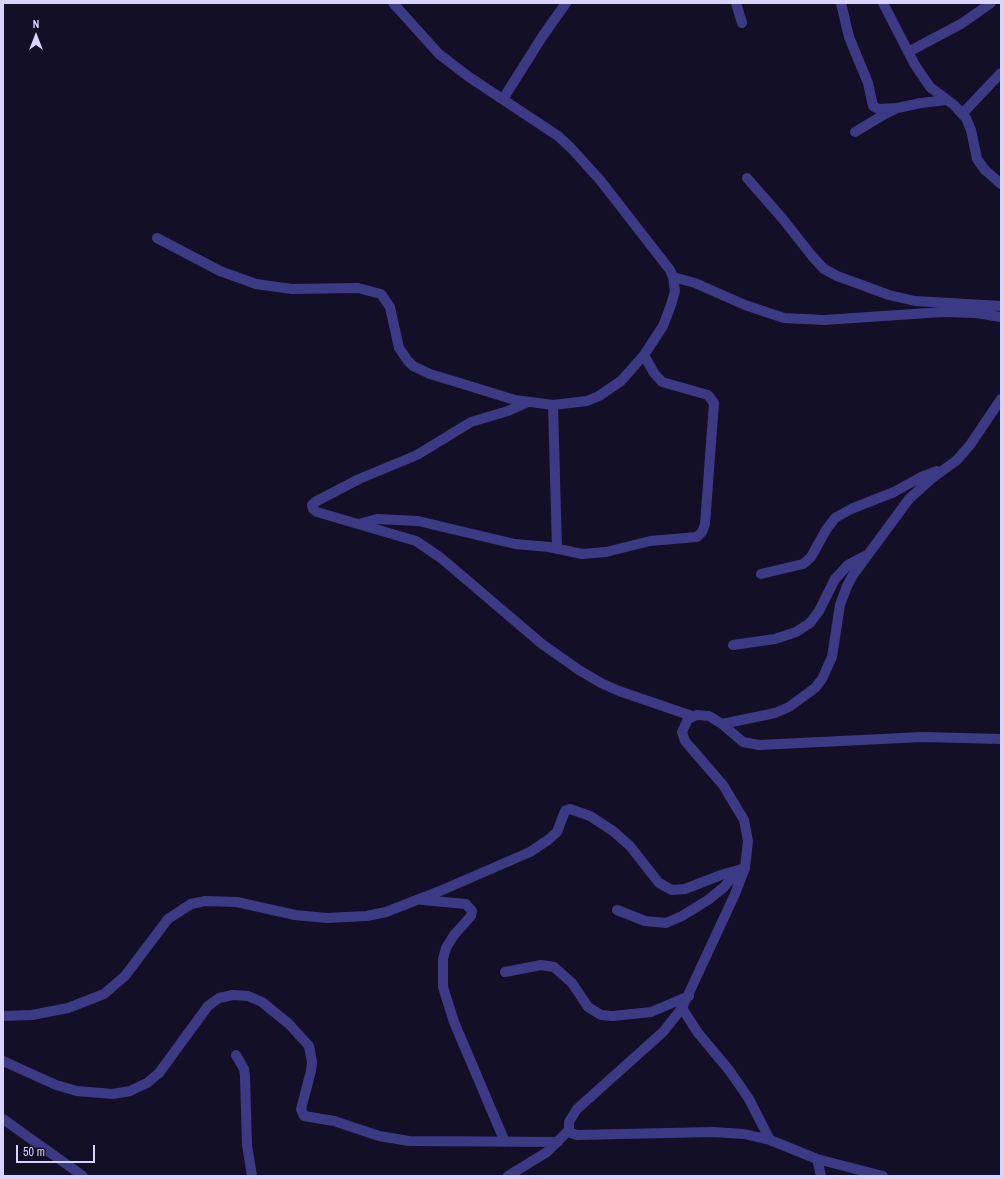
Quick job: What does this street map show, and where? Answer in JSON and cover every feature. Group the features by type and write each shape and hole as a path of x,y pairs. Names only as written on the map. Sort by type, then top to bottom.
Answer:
{"street":[{"path":"157,238 220,272 256,284 292,289 358,288 373,291 387,300 390,307 399,348 402,354 413,366 430,374 508,398 554,405 575,403 599,396 622,381 644,355 663,326 675,291 673,277 670,270 600,180 571,148 558,136 469,77 439,54 393,3"},
{"path":"503,99 542,37 566,3"},
{"path":"736,3 742,23"},
{"path":"841,3 851,42 868,82 874,106 880,109 897,108 921,102 946,100"},
{"path":"883,3 908,52 930,87 962,112 969,123 977,159 985,170 1001,184"},
{"path":"908,52 961,24 991,3"},
{"path":"962,112 1001,73"},
{"path":"855,132 897,108"},
{"path":"747,178 782,218 812,256 824,269 837,276 889,295 915,301 1001,306"},
{"path":"673,277 700,285 745,305 784,318 824,320 943,312 976,313 1001,317"},
{"path":"359,524 377,519 418,521 510,543 557,549 576,554 596,553 650,541 693,538 699,535 704,528 714,403 708,395 662,382 654,373 644,355"},
{"path":"722,724 774,713 789,707 815,688 822,679 832,657 843,596 853,575 909,499 957,460 970,445 1001,399"},
{"path":"528,402 508,411 471,422 417,456 359,480 313,504 312,508 315,511 405,537 428,548 542,644 601,683 692,716 709,716 722,724 743,742 759,745 923,737 1001,739"},
{"path":"554,405 557,549"},
{"path":"761,574 797,566 808,561 830,523 842,514 894,492 928,474 945,470"},
{"path":"733,645 775,639 796,632 810,623 819,611 835,579 848,565 867,555"},
{"path":"508,1176 547,1152 558,1142 569,1130 570,1118 577,1109 663,1032 682,1008 689,996 742,869 748,841 744,820 731,797 688,745 683,736 685,723 692,716"},
{"path":"3,1016 32,1015 68,1008 104,994 125,976 168,919 191,904 205,901 237,902 295,915 327,918 367,916 386,912 469,879 536,849 557,832 565,811 570,809 590,816 614,831 630,846 659,883 672,890 685,889 742,869"},
{"path":"616,910 645,921 666,923 682,916 708,900 742,869"},
{"path":"418,900 466,904 472,911 471,916 454,934 446,948 443,959 443,987 454,1022 506,1142"},
{"path":"505,972 541,964 554,968 572,983 588,1007 601,1015 613,1016 651,1012 689,996"},
{"path":"3,1061 56,1085 77,1091 113,1094 130,1091 147,1083 159,1073 208,1006 219,998 233,995 248,996 262,1002 289,1024 309,1046 312,1062 301,1108 304,1116 334,1121 370,1134 399,1139 558,1142"},
{"path":"682,1008 698,1033 739,1083 750,1099 770,1140"},
{"path":"236,1055 244,1068 247,1145 252,1176"},
{"path":"3,1119 83,1176"},
{"path":"569,1130 574,1134 581,1135 726,1132 770,1140 817,1159 883,1176"},
{"path":"817,1159 821,1176"}]}
